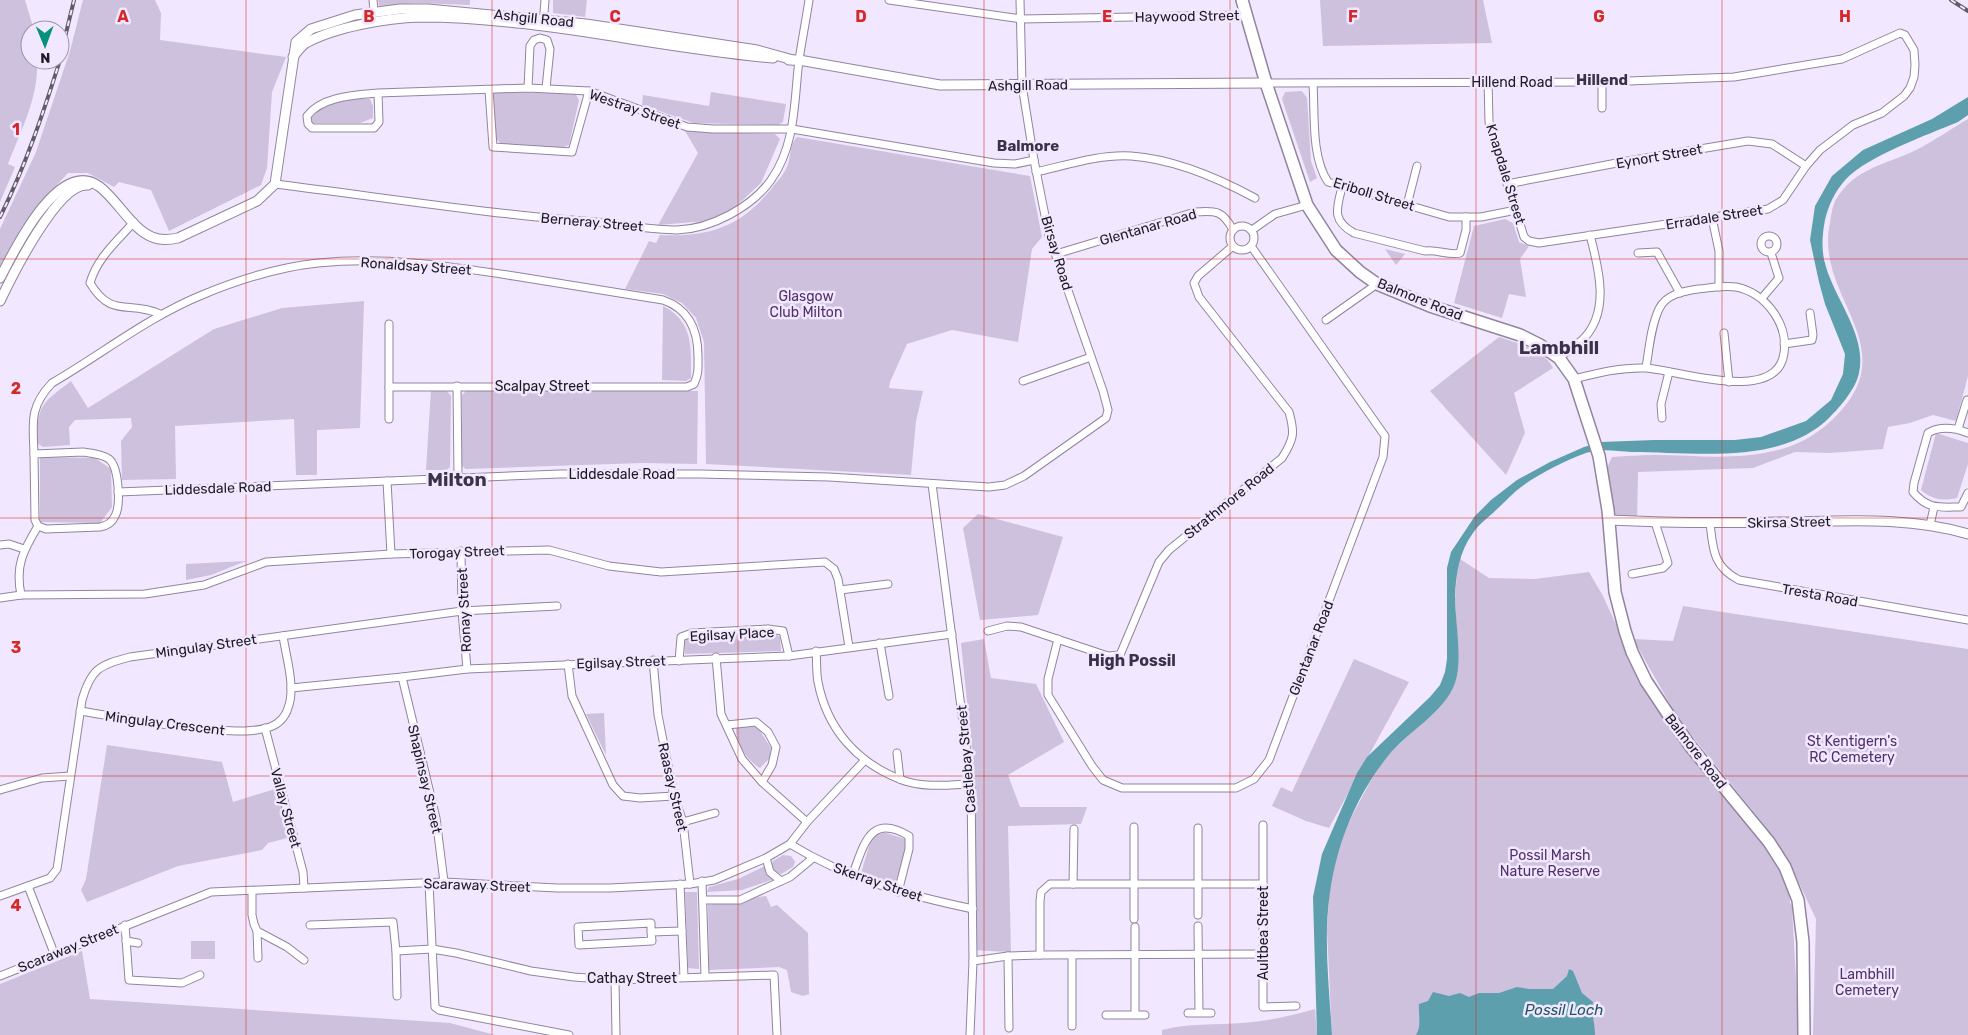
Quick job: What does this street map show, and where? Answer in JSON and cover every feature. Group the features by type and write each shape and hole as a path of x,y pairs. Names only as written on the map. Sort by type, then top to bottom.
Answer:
{"main road":[{"name":"Balmore Road","path":"1242,0 1266,83 1307,205 1336,250 1360,272 1377,284 1430,306 1520,335 1540,345 1559,358 1574,379 1598,450 1609,520 1615,592 1632,652 1646,681 1691,747 1769,842 1785,866 1798,900 1801,916 1804,1035"}],"street":[{"path":"373,0 374,11"},
{"path":"544,22 545,0"},
{"name":"Berneray Street","path":"275,184 552,219 678,230 709,224 737,211 756,198 771,180 784,157 792,129 796,60 809,0"},
{"name":"Haywood Street","path":"889,0 1021,19 1246,15"},
{"name":"Birsay Road","path":"1020,0 1022,85 1036,172 1049,236 1108,410 1106,418"},
{"name":"Ashgill Road","path":"275,184 296,42 311,29 374,11 400,8 428,9 544,22 752,57 796,60 940,85 1266,83"},
{"name":"Ashgill Road","path":"293,58 305,44 336,31 375,21 419,17 544,22"},
{"name":"Hillend Road","path":"1266,83 1602,82 1734,77 1842,59 1900,33"},
{"name":"Erradale Street","path":"1590,234 1768,209 1783,200 1806,166 1820,150 1853,125 1882,113 1904,96 1910,88 1914,77 1914,50 1905,35 1900,33"},
{"path":"528,88 530,46 534,40 540,38 547,40 550,49 546,88"},
{"name":"Knapdale Street","path":"1488,81 1489,122 1524,237 1529,241 1539,243 1590,234"},
{"path":"1602,82 1602,108"},
{"name":"Eriboll Street","path":"1313,84 1318,157 1321,171 1328,182 1449,217 1481,217 1516,210"},
{"name":"Westray Street","path":"378,93 379,122 374,128 312,128 308,124 307,116 312,110 324,103 350,96 378,93 546,88 589,91 687,127 713,129 792,129 994,164 1014,164 1034,160"},
{"path":"489,90 493,147 572,152 589,91"},
{"name":"Eynort Street","path":"1507,184 1748,141 1772,144 1806,166"},
{"path":"1036,172 1102,158 1131,156 1166,162 1225,182 1255,198"},
{"path":"1407,205 1417,166"},
{"path":"0,278 20,239 40,212 61,188 74,181 81,180 98,186 152,237 165,241 178,238 257,201 275,184"},
{"path":"0,301 15,270 39,229 70,191 84,184 98,186"},
{"path":"1342,187 1336,211 1340,221 1354,234 1425,251 1435,249 1455,254 1460,253 1466,230 1466,217"},
{"path":"1252,230 1275,214 1307,205"},
{"name":"Glentanar Road","path":"1056,254 1195,212 1212,210 1226,217 1233,230"},
{"path":"1712,218 1720,251 1719,287"},
{"path":"134,222 104,255 93,271 90,283 97,295 111,306 148,309 160,314"},
{"path":"1244,226 1252,230 1254,236 1251,246 1244,250 1233,246 1230,236 1233,230 1236,227 1244,226"},
{"path":"1559,358 1582,341 1598,316 1600,271 1590,234"},
{"name":"Strathmore Road","path":"988,631 1007,626 1021,627 1108,656 1120,656 1159,562 1169,550 1282,458 1290,445 1294,428 1289,412 1199,297 1194,283 1198,276 1233,246"},
{"name":"Glentanar Road","path":"1058,640 1048,679 1048,695 1092,766 1103,780 1122,788 1236,788 1254,779 1269,760 1383,457 1385,436 1251,246"},
{"path":"1638,253 1657,252 1680,292"},
{"path":"1762,298 1778,278 1771,253"},
{"name":"Ronaldsay Street","path":"34,454 34,409 43,393 52,383 160,314 201,295 243,280 316,263 386,260 445,265 655,298 671,303 686,313 692,322 698,342 698,376 694,384"},
{"path":"1326,320 1377,284"},
{"path":"1574,379 1611,370 1646,368 1729,382 1760,380 1775,372 1782,360 1784,336 1775,314 1762,298 1736,287 1719,287 1680,292 1659,307 1646,368"},
{"path":"1784,344 1812,340 1810,313"},
{"path":"389,324 389,419"},
{"path":"1724,333 1729,382"},
{"path":"1023,381 1091,357"},
{"path":"1662,418 1661,404 1669,372"},
{"name":"Scalpay Street","path":"389,387 687,386 694,384"},
{"path":"457,386 458,477"},
{"path":"1958,429 1967,400"},
{"name":"Liddesdale Road","path":"118,492 560,474 700,474 829,477 988,487 1005,485 1024,476 1106,418"},
{"path":"1968,433 1958,429 1936,428 1928,433 1913,492 1920,501 1934,507 1961,507 1968,493"},
{"path":"83,452 104,456 112,463 116,470 118,492 116,516 106,526 46,529 38,526 35,520 34,454 83,452"},
{"path":"387,481 391,554"},
{"name":"Castlebay Street","path":"932,484 971,784 973,961 970,1035"},
{"path":"1930,525 1934,507"},
{"name":"Skirsa Street","path":"1609,520 1710,523 1850,521 1930,525 1968,534"},
{"path":"1632,574 1663,568 1668,563 1655,522"},
{"name":"Tresta Road","path":"1710,523 1713,549 1720,566 1728,574 1739,580 1968,620"},
{"path":"21,595 18,572 24,549 38,526"},
{"path":"0,544 8,544 24,549"},
{"name":"Torogay Street","path":"0,598 21,595 145,594 204,585 266,562 391,554 549,550 609,566 661,572 825,562 834,569 838,578 849,647"},
{"name":"Ronay Street","path":"461,552 462,611 467,669"},
{"path":"840,590 888,584"},
{"name":"Mingulay Street","path":"28,886 50,878 57,869 80,711 87,682 95,671 110,662 130,657 462,611 557,606"},
{"name":"Egilsay Place","path":"679,661 680,637 702,632 768,629 783,631 789,656"},
{"name":"Egilsay Street","path":"291,688 467,669 789,656 952,634"},
{"name":"Mingulay Crescent","path":"80,711 186,728 242,732 272,726 280,721 288,708 291,688 282,636"},
{"path":"880,643 889,696"},
{"path":"816,651 818,682 826,707 840,735 864,761 900,779 921,784 971,784"},
{"path":"716,658 721,714 742,759 762,782 807,822"},
{"name":"Raasay Street","path":"653,660 658,715 674,796 684,822 690,884"},
{"path":"568,664 572,696 613,785 623,796 640,798 674,796"},
{"name":"Shapinsay Street","path":"402,677 436,818 444,882"},
{"path":"727,725 756,722 768,732 776,747 772,765 762,782"},
{"name":"Vallay Street","path":"265,728 303,872 304,888"},
{"path":"897,753 900,779"},
{"name":"Scaraway Street","path":"0,976 206,893 444,882 557,888 610,888 690,884 714,880 766,858 790,844 807,822 864,761"},
{"path":"0,790 42,778 70,776"},
{"path":"684,822 715,813"},
{"name":"Aultbea Street","path":"1263,825 1263,1007 1296,1006"},
{"path":"852,876 873,830 882,827 899,830 909,836 909,849 898,892"},
{"path":"1134,828 1135,1014"},
{"path":"1198,828 1198,915"},
{"path":"1073,884 1074,829"},
{"name":"Skerray Street","path":"790,844 813,858 852,876 898,892 972,909"},
{"path":"766,858 770,872 781,881"},
{"path":"703,900 740,900 796,873 813,858"},
{"path":"702,881 705,976"},
{"path":"429,883 435,1007 439,1010 569,1035"},
{"path":"680,884 684,977"},
{"path":"1040,955 1041,892 1050,884 1263,884"},
{"path":"0,896 28,886 54,953"},
{"path":"252,891 252,915 257,931 258,958"},
{"path":"310,925 393,922 397,996"},
{"path":"651,923 651,932 652,941 579,945 578,926 651,923"},
{"path":"125,925 129,980 182,983 200,976"},
{"path":"1198,926 1199,1012"},
{"path":"257,931 304,960"},
{"path":"651,932 682,931"},
{"path":"126,941 138,943"},
{"name":"Cathay Street","path":"396,951 432,949 531,971 615,980 705,976 774,976 777,1035"},
{"path":"973,961 1008,956 1072,954 1199,956 1263,954"},
{"path":"1072,954 1072,1026"},
{"path":"1008,956 1009,1028"},
{"path":"615,980 616,1035"},
{"path":"1188,1013 1211,1012"},
{"path":"1106,1015 1145,1015"}],"green space":[{"path":"0,0 25,0 31,20 20,20 20,70 37,70 37,74 32,100 8,164 15,167 0,202"},
{"path":"83,0 155,0 161,13 160,40 286,57 272,92 267,168 261,185 169,231 151,190 119,182 114,187 88,173 68,173 34,210 0,272 0,229 36,152 64,70 70,70 70,51"},
{"path":"378,0 470,0 470,5 418,3 379,6"},
{"path":"553,0 587,0 585,17 553,13"},
{"path":"1320,0 1483,0 1492,43 1323,46"},
{"path":"1302,91 1307,98 1311,161 1317,178 1310,182 1282,99 1285,92"},
{"path":"711,92 786,104 783,122 778,125 694,123 642,105 643,95 709,106"},
{"path":"494,93 575,93 579,100 569,145 561,148 501,144 494,136"},
{"path":"347,99 370,99 373,106 373,118 360,123 313,123 310,119 323,107"},
{"path":"1968,119 1968,376 1956,421 1933,415 1910,423 1888,427 1883,449 1830,453 1795,452 1753,468 1638,472 1637,520 1611,518 1607,468 1612,457 1654,455 1716,457 1778,450 1803,440 1818,431 1838,414 1856,389 1862,365 1860,342 1834,274 1828,250 1832,209 1835,201 1851,181 1861,174 1916,150"},
{"path":"685,131 775,134 780,139 761,183 732,210 706,221 658,225 698,153"},
{"name":"Glasgow Club Milton","path":"797,137 1030,176 1042,237 1032,249 1018,342 952,330 907,344 890,382 889,388 923,391 916,421 911,475 706,464 704,342 696,318 682,303 663,294 625,289 649,241 656,243 660,235 694,234 723,227 736,221 748,212 783,174 788,165 792,144"},
{"path":"1505,219 1513,223 1519,242 1529,246 1520,259 1526,297 1509,294 1502,318 1454,303 1474,226"},
{"path":"1385,249 1405,254 1396,265"},
{"path":"364,301 360,428 317,430 317,475 296,475 294,419 175,426 176,479 122,480 121,441 132,427 131,418 75,420 69,427 70,445 43,447 37,443 38,420 43,406 47,400 71,381 88,408 214,329 282,308"},
{"path":"663,306 673,312 680,320 689,337 691,378 686,381 662,380"},
{"path":"1499,337 1522,345 1544,356 1553,368 1514,393 1525,433 1506,475 1430,391"},
{"path":"431,390 446,390 451,396 450,467 447,470 426,470"},
{"path":"466,391 698,391 697,464 642,463 466,469 462,466 462,395"},
{"path":"1936,433 1968,443 1968,464 1957,498 1938,499 1921,490"},
{"path":"40,457 95,458 111,469 112,507 100,523 40,522"},
{"path":"978,514 1063,537 1038,615 980,620 963,528"},
{"name":"Possil Marsh Nature Reserve","path":"1460,559 1489,578 1535,579 1589,572 1603,596 1640,677 1772,854 1789,883 1799,1035 1332,1035 1327,931 1329,896 1337,852 1345,829 1382,763 1391,752 1443,703 1458,654 1455,599"},
{"path":"246,561 211,575 186,580 186,564"},
{"name":"St Kentigern's RC Cemetery","path":"1683,606 1968,649 1968,1035 1813,1035 1816,919 1792,868 1765,826 1679,720 1633,639 1673,641"},
{"path":"775,634 780,637 781,651 685,654 684,641 688,636"},
{"path":"984,639 991,678 1036,684 1064,742 1008,775 1020,807 1087,807 1081,824 1008,826 1011,952 972,950 968,791 976,788 961,643"},
{"path":"1354,659 1409,682 1329,828 1306,821 1272,806 1281,787 1292,792"},
{"path":"604,713 606,755 586,714"},
{"path":"756,725 771,748 769,759 760,768 746,756 736,733 736,727"},
{"path":"107,745 222,762 233,802 278,788 291,837 268,843 262,850 178,866 87,902 81,890 86,879"},
{"path":"880,831 905,839 906,849 895,885 878,882 861,873 871,840"},
{"path":"783,855 791,856 795,862 793,867 781,874 771,868 773,861"},
{"path":"765,866 766,874 774,879 742,890 707,892 709,887 738,879"},
{"path":"685,892 697,892 699,969 688,968"},
{"path":"766,896 771,907 777,905 808,933 809,994 803,996 791,992 787,970 779,967 709,970 708,905"},
{"path":"191,941 215,941 215,959 191,959"},
{"path":"82,951 90,999 450,1023 495,1035 0,1035 0,984"},
{"path":"1315,1009 1317,1035 1162,1035 1162,1030 1172,1028 1261,1021"}],"water":[{"path":"1968,97 1968,115 1958,122 1868,162 1846,179 1830,204 1823,232 1824,261 1855,332 1860,359 1859,373 1855,385 1830,417 1810,433 1787,443 1762,450 1709,454 1609,450 1586,453 1550,469 1523,485 1481,524 1468,540 1461,555 1456,580 1455,596 1459,652 1455,683 1443,703 1396,747 1374,775 1362,795 1343,837 1332,882 1327,928 1332,1035 1317,1035 1313,897 1322,854 1357,773 1367,757 1430,697 1440,685 1447,659 1447,568 1451,552 1475,516 1491,500 1517,480 1550,462 1584,447 1601,442 1735,440 1761,437 1806,421 1831,400 1843,374 1845,354 1825,304 1810,240 1815,206 1832,176 1863,150 1932,119"},
{"name":"Possil Loch","path":"1569,969 1573,971 1582,993 1593,1002 1592,1011 1595,1035 1416,1035 1419,1024 1419,1004 1428,1001 1433,992 1449,996 1460,993 1469,997 1479,993 1499,993 1517,987 1553,989 1567,976"}],"railway":[{"path":"69,20 74,0"},
{"path":"1951,0 1968,11"},
{"path":"0,217 18,179 57,70"}],"district":[{"name":"Hillend","path":"1602,80"},
{"name":"Balmore","path":"1028,146"},
{"name":"Lambhill","path":"1559,347"},
{"name":"Milton","path":"457,479"},
{"name":"High Possil","path":"1132,660"}],"park label":[{"name":"Lambhill Cemetery","path":"1867,982"}]}
